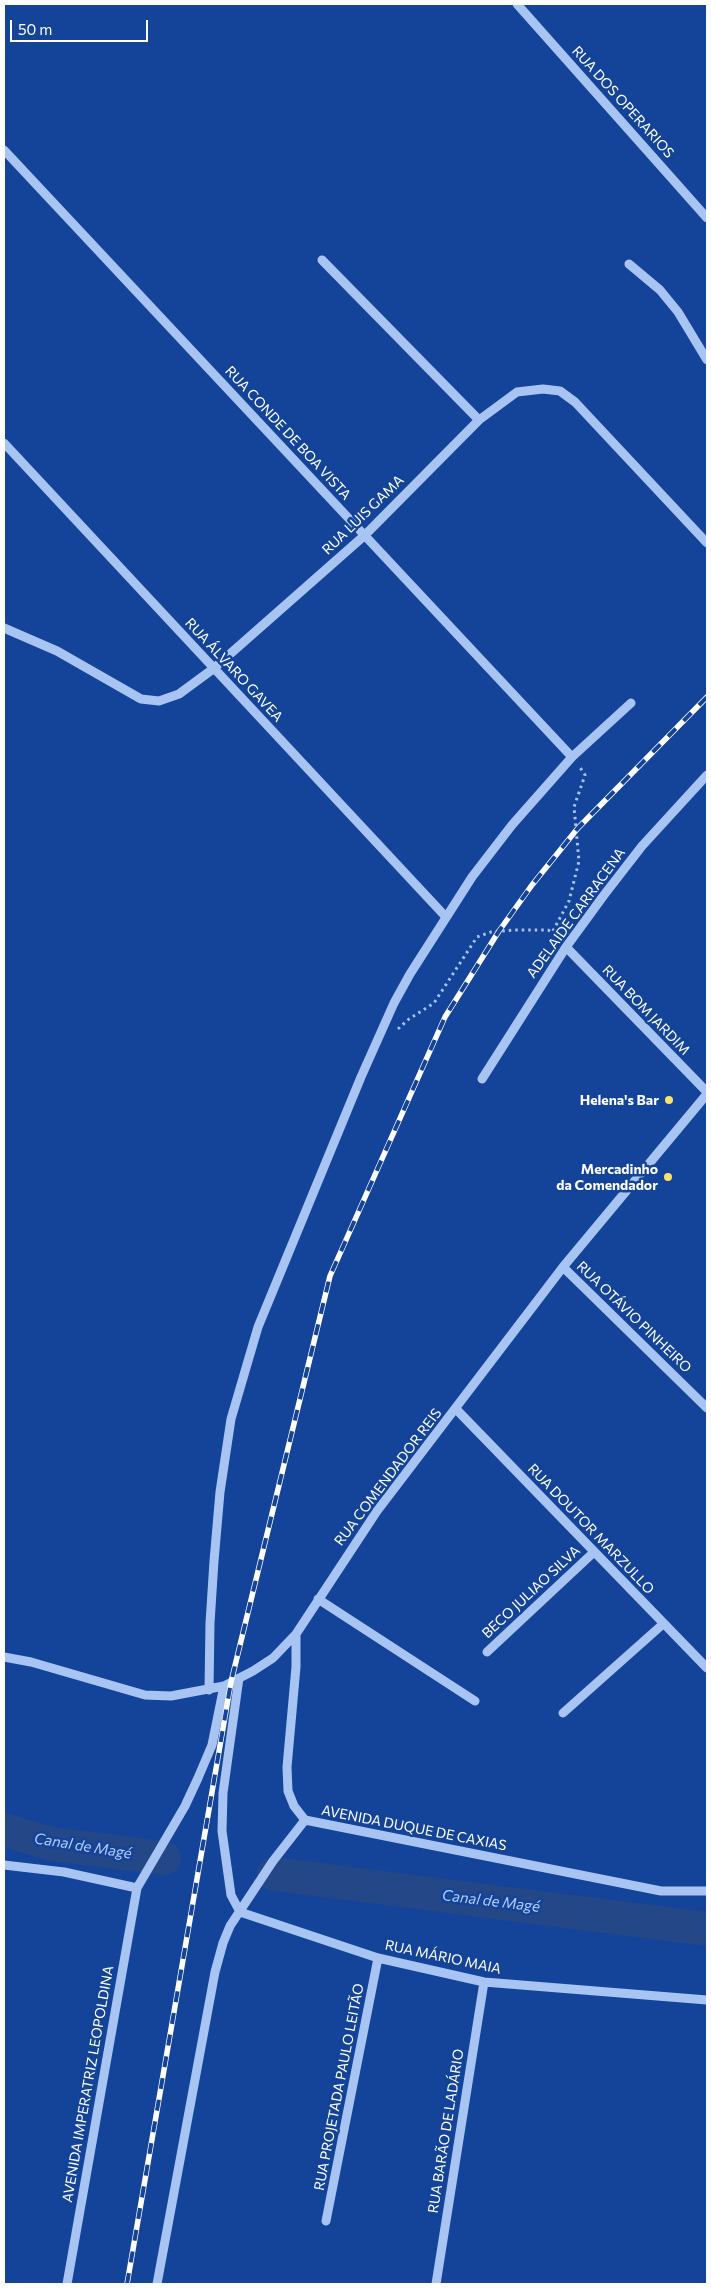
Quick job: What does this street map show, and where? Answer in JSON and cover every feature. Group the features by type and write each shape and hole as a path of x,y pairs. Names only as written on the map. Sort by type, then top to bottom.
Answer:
{"street":[{"name":"RUA DOS OPERARIOS","path":"517,4 707,218"},
{"name":"RUA CONDE DE BOA VISTA","path":"4,150 572,757"},
{"path":"322,260 479,420"},
{"path":"629,264 660,290 678,312 707,360"},
{"name":"RUA LUIS GAMA","path":"4,628 57,651 141,699 159,701 179,694 213,668 365,535 479,420 517,392 542,389 560,391 575,402 707,543"},
{"name":"RUA ÁLVARO GAVEA","path":"4,442 445,916"},
{"path":"209,1690 210,1623 214,1561 220,1492 231,1419 258,1327 379,1035 410,974 445,916 512,825 572,757 631,703"},
{"name":"ADELAIDE CARRACENA","path":"482,1079 566,947 642,846 707,774"},
{"name":"RUA BOM JARDIM","path":"566,947 707,1093"},
{"name":"RUA COMENDADOR REIS","path":"4,1657 31,1662 145,1695 171,1696 224,1686 253,1672 273,1658 296,1634 377,1511 563,1267 707,1093"},
{"name":"RUA OTÁVIO PINHEIRO","path":"563,1267 707,1408"},
{"name":"RUA DOUTOR MARZULLO","path":"456,1409 662,1624 707,1668"},
{"name":"BECO JULIAO SILVA","path":"488,1652 594,1552"},
{"path":"318,1599 475,1701"},
{"path":"563,1713 662,1624"},
{"name":"AVENIDA DUQUE DE CAXIAS","path":"296,1634 296,1667 286,1767 288,1791 294,1806 305,1820 661,1891 707,1891"},
{"path":"239,1678 223,1793 222,1831 231,1895 240,1912"},
{"name":"AVENIDA IMPERATRIZ LEOPOLDINA","path":"67,2284 136,1888 185,1806 212,1744 224,1686"},
{"path":"157,2284 215,1972 223,1943 230,1926 282,1847 305,1820"},
{"path":"4,1865 64,1872 136,1888"},
{"name":"RUA MÁRIO MAIA","path":"240,1912 378,1958 484,1982 707,2000"},
{"name":"RUA PROJETADA PAULO LEITÃO","path":"326,2221 378,1958"},
{"name":"RUA BARÃO DE LADÁRIO","path":"436,2284 484,1982"}],"path":[{"path":"553,931 569,900 579,861 574,806 585,775 572,757"},
{"path":"379,1035 391,1034 409,1019 428,1009 434,1003 477,937 491,932 514,930 553,931 566,947"}],"waterway":[{"name":"Canal de Magé","path":"4,1830 52,1844 164,1858"},
{"name":"Canal de Magé","path":"274,1874 707,1929"}],"railway":[{"path":"127,2284 231,1682 330,1276 445,1017 499,931 532,885 578,828 707,697"}],"place":[{"name":"Helena's Bar","path":"669,1100"},
{"name":"Mercadinho da Comendador","path":"668,1177"}]}
